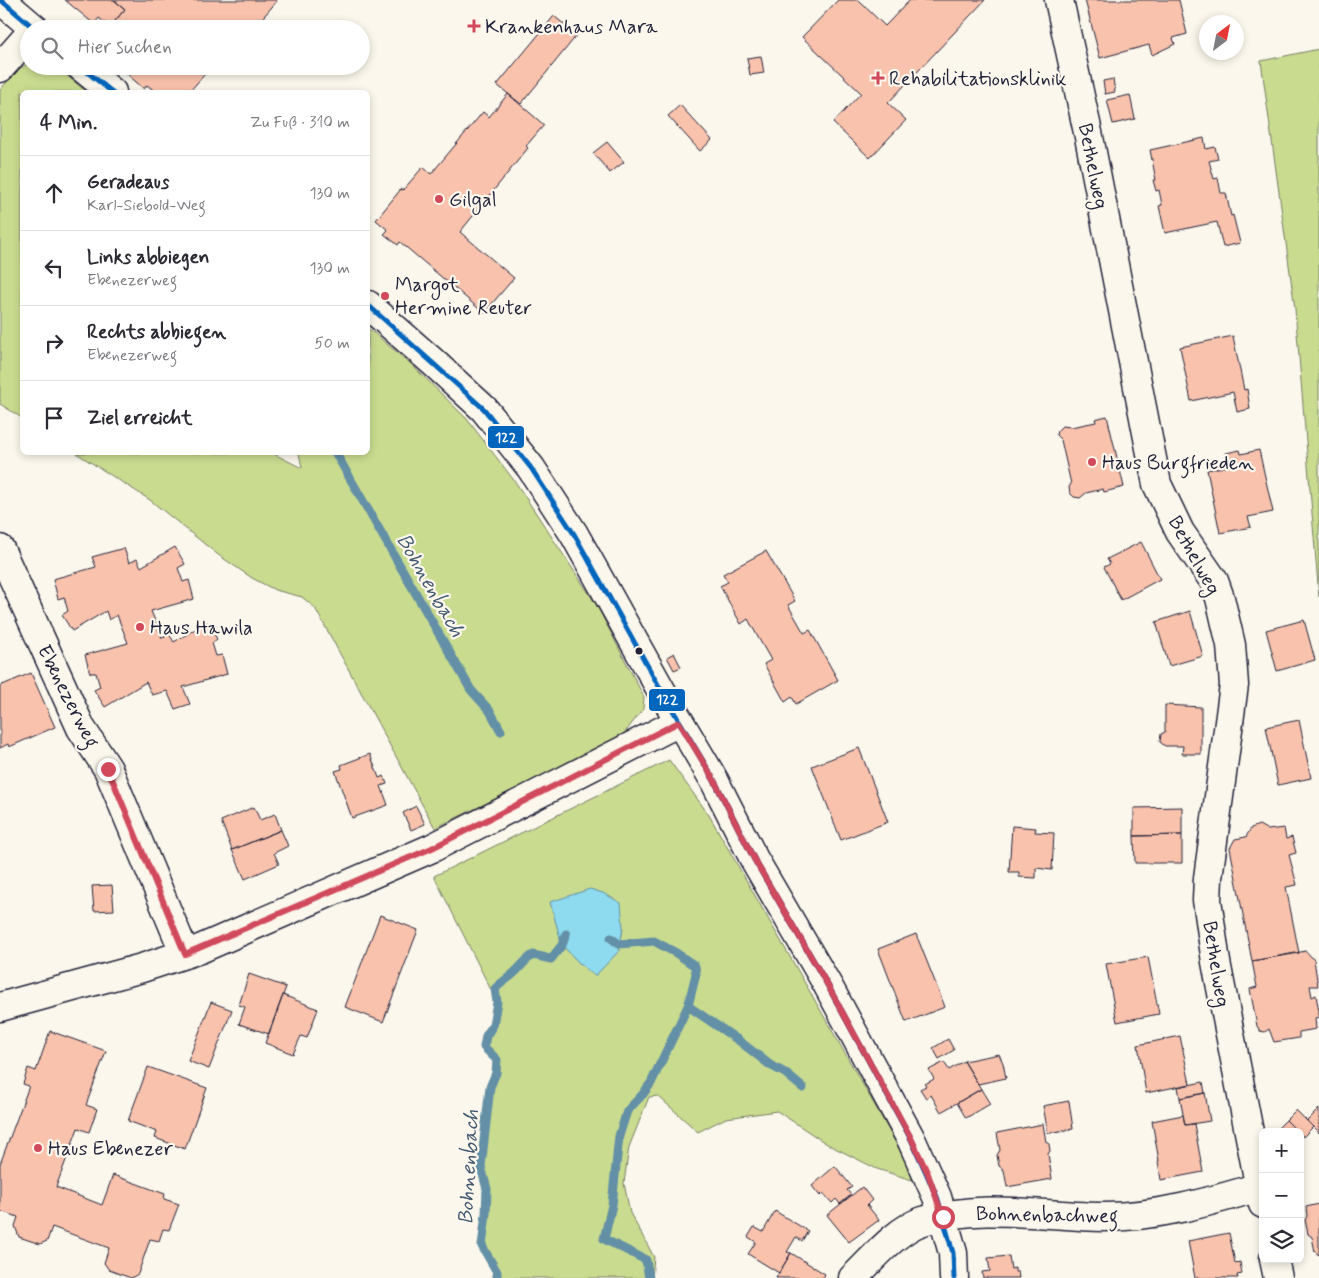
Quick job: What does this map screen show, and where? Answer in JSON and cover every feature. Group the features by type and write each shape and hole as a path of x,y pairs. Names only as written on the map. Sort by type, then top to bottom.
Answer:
{"street":[{"path":"1,0 24,20"},
{"name":"Bethelweg","path":"1059,0 1089,137 1157,484 1180,532 1214,581 1231,645 1234,685 1208,878 1207,900 1216,962 1259,1186"},
{"path":"0,68 20,45"},
{"path":"91,75 110,90"},
{"path":"370,307 484,409 531,468 574,534 679,722 714,780 754,859 827,984 911,1138 928,1174 943,1217 953,1253 954,1278"},
{"name":"Ebenezerweg","path":"0,549 81,728 108,769 185,954"},
{"path":"0,1007 185,954 432,848 679,722"},
{"name":"Bohnenbachweg","path":"853,1278 906,1230 922,1221 977,1212 1020,1212 1105,1217 1160,1212 1208,1202 1259,1196"},
{"path":"1275,1263 1278,1278"}],"green space":[{"path":"1319,49 1319,597 1295,309 1261,61"},
{"path":"20,68 20,75 66,75 85,90 20,90 20,417 0,404 0,90"},
{"path":"370,330 412,365 467,419 516,483 596,604 644,697 643,709 620,739 435,828 315,608 302,597 275,590 252,578 217,554 150,500 79,455 276,455 302,468 299,455 370,455"},
{"path":"669,760 709,815 886,1125 911,1171 912,1180 877,1169 827,1144 777,1111 726,1118 698,1132 658,1096 649,1097 629,1147 624,1183 630,1213 654,1257 652,1278 497,1278 497,1272 482,1246 487,1189 481,1167 490,1087 496,1073 497,1060 484,1047 486,1036 493,1025 497,1002 434,876","holes":["571,897 623,928 619,951 551,902"]}],"water":[{"path":"590,889 603,893 621,903 623,928 619,951 595,976 580,964 562,945 550,902"}],"building":[{"path":"65,0 114,0 125,9 116,20 101,20 99,18 97,20 89,20"},
{"path":"114,0 277,1 261,20 116,20 125,9"},
{"name":"Rehabilitationsklinik","path":"838,0 858,0 885,26 910,0 985,0 888,103 906,120 870,158 833,123 861,93 802,37"},
{"path":"1085,0 1179,0 1187,34 1173,38 1175,44 1152,55 1149,45 1100,58"},
{"path":"554,16 577,35 521,104 497,85"},
{"path":"761,56 764,73 750,75 747,58"},
{"path":"128,75 204,75 191,90 153,90 147,85 144,89"},
{"path":"1113,79 1115,92 1105,94 1103,81"},
{"name":"Gilgal","path":"508,94 544,125 526,146 528,148 460,232 514,278 484,313 400,242 398,245 384,234 388,230 376,220 401,189 403,190 423,167 431,174 483,112 489,117"},
{"path":"1130,95 1135,119 1113,124 1107,100"},
{"path":"680,105 712,140 700,151 668,116"},
{"path":"1204,138 1206,149 1215,147 1218,159 1209,161 1214,179 1218,178 1221,193 1226,193 1240,243 1223,247 1217,222 1165,233 1159,206 1162,205 1159,190 1156,191 1153,180 1156,180 1150,150"},
{"path":"607,142 624,162 610,173 593,153"},
{"path":"1233,336 1244,390 1247,389 1250,409 1237,412 1233,392 1191,401 1180,347"},
{"name":"Haus Burgfrieden","path":"1107,416 1124,487 1104,492 1103,489 1086,493 1080,498 1074,497 1070,493 1069,487 1071,484 1061,440 1056,435 1057,431 1062,426 1071,427 1096,422 1095,419"},
{"path":"1240,450 1241,454 1259,450 1273,512 1248,517 1251,527 1220,533 1207,470 1229,466 1226,453"},
{"path":"1141,542 1160,579 1121,600 1104,567 1110,564 1107,559"},
{"name":"Haus Hawila","path":"175,547 185,564 178,568 183,582 189,580 194,599 151,611 162,638 169,634 174,642 207,622 217,639 212,643 216,656 222,655 227,674 183,687 190,704 175,709 167,691 152,695 146,682 105,707 94,690 100,687 96,673 90,673 85,655 128,643 117,615 109,620 106,611 72,631 62,615 68,611 64,597 58,599 53,579 96,567 92,557 124,548 129,563 137,559 141,567"},
{"path":"766,551 795,601 788,605 804,633 810,630 838,680 796,704 792,697 785,702 764,664 771,660 748,619 741,624 720,586 728,582 723,574"},
{"path":"1190,611 1203,656 1169,666 1156,622"},
{"path":"1304,620 1315,660 1277,671 1266,630"},
{"path":"674,653 681,667 674,670 667,657"},
{"path":"31,673 55,727 9,747 8,744 0,748 0,686"},
{"path":"1165,705 1201,707 1201,754 1182,754 1183,746 1165,746 1160,742 1161,734 1165,732"},
{"path":"1299,720 1311,778 1278,785 1266,727"},
{"path":"859,748 888,822 841,840 812,766"},
{"path":"370,754 379,778 384,776 387,784 381,786 388,805 352,818 335,771 342,769 341,765"},
{"path":"416,806 425,824 411,830 403,813"},
{"path":"254,807 260,820 275,814 281,830 232,850 221,821"},
{"path":"1182,807 1182,835 1134,836 1134,808"},
{"path":"1259,825 1268,830 1284,828 1286,839 1292,837 1296,853 1289,855 1297,885 1286,887 1299,953 1252,961 1230,848 1235,839 1246,837 1251,828"},
{"path":"1012,826 1036,828 1035,832 1054,833 1052,870 1036,868 1036,878 1019,877 1019,872 1009,872"},
{"path":"281,830 288,846 274,853 279,864 245,879 232,850"},
{"path":"1182,835 1182,863 1135,863 1134,836"},
{"path":"112,885 114,910 94,911 92,886"},
{"path":"380,915 418,930 383,1022 345,1007"},
{"path":"916,934 945,1007 906,1022 878,949"},
{"path":"1306,951 1314,960 1318,986 1310,986 1312,997 1316,995 1319,1012 1319,1017 1315,1018 1316,1029 1299,1032 1299,1038 1274,1042 1269,1029 1265,1032 1260,1031 1257,1026 1250,989 1257,987 1252,961"},
{"path":"1148,957 1159,1014 1117,1022 1106,964"},
{"path":"249,974 286,987 269,1034 239,1024 245,1007 239,1005"},
{"path":"283,995 318,1009 307,1038 301,1036 293,1054 265,1043"},
{"path":"211,1002 232,1010 209,1069 188,1061"},
{"name":"Haus Ebenezer","path":"50,1031 106,1051 86,1105 97,1109 89,1132 78,1128 56,1187 102,1205 113,1175 165,1194 164,1199 179,1204 169,1230 163,1229 159,1241 150,1239 138,1274 131,1278 109,1270 104,1263 109,1248 52,1227 47,1241 40,1244 19,1237 15,1226 18,1217 0,1211 0,1164 29,1086 23,1084 28,1068 36,1071"},
{"path":"1180,1036 1190,1084 1146,1093 1138,1045"},
{"path":"948,1039 954,1050 939,1059 933,1048"},
{"path":"999,1054 1006,1078 978,1084 964,1061"},
{"path":"964,1061 981,1089 941,1112 931,1095 926,1098 920,1089 934,1079 929,1070 944,1062 949,1070"},
{"path":"148,1067 207,1088 185,1149 155,1138 157,1132 128,1121"},
{"path":"1203,1082 1205,1093 1180,1098 1178,1087"},
{"path":"981,1089 990,1104 966,1118 957,1103"},
{"path":"1205,1093 1210,1121 1185,1125 1180,1098"},
{"path":"1069,1101 1073,1129 1048,1133 1043,1106"},
{"path":"1319,1109 1319,1133 1307,1121"},
{"path":"1296,1110 1313,1127 1304,1136 1304,1128 1294,1128 1286,1120"},
{"path":"1183,1115 1185,1125 1194,1124 1203,1172 1161,1180 1152,1121"},
{"path":"1286,1120 1294,1128 1278,1128"},
{"path":"1043,1124 1046,1142 1049,1144 1050,1151 1048,1154 1052,1179 1007,1187 1004,1170 999,1166 997,1155 1000,1150 997,1133"},
{"path":"835,1166 852,1187 847,1190 851,1195 840,1204 836,1199 832,1203 823,1193 820,1196 812,1186"},
{"path":"862,1187 872,1200 867,1205 879,1220 849,1242 827,1215"},
{"path":"1319,1204 1319,1255 1315,1252 1312,1237 1308,1234 1305,1220 1307,1216 1306,1207"},
{"path":"775,1211 808,1231 802,1241 796,1237 787,1252 791,1253 779,1273 748,1254 756,1242 748,1237 754,1227 763,1232"},
{"path":"1229,1233 1235,1263 1240,1262 1242,1274 1237,1275 1238,1278 1195,1278 1188,1241"},
{"path":"791,1253 825,1274 823,1278 776,1278"},
{"path":"1009,1256 1011,1269 1015,1268 1019,1278 983,1278 982,1272 990,1271 988,1258"}],"waterway":[{"name":"Bohnenbach","path":"337,455 471,690 490,711 501,731"},
{"name":"Bohnenbach","path":"497,1278 497,1272 482,1246 487,1189 481,1167 490,1087 496,1073 497,1060 484,1047 486,1036 493,1025 497,1002 495,989 533,955 551,959 562,945 566,934"},
{"name":"Bohnenbach","path":"611,938 619,944 654,941 695,966 696,974 688,1006 651,1083 627,1111 619,1136 612,1205 604,1239 646,1260 649,1278"},
{"path":"688,1006 738,1040 770,1065 785,1073 803,1088"}],"transit line":[{"name":"122","path":"1,0 24,20"},
{"name":"122","path":"91,75 110,90"},
{"name":"122","path":"370,307 484,409 531,468 574,534 661,690 714,780 754,859 827,984 911,1139 937,1197 953,1253 954,1278"}],"place":[{"name":"Krankenhaus Mara","path":"474,26"},
{"name":"Rehabilitationsklinik","path":"878,78"},
{"name":"Gilgal","path":"439,199"},
{"name":"Margot Hermine Reuter","path":"385,296"},
{"name":"Haus Burgfrieden","path":"1092,462"},
{"name":"Haus Hawila","path":"140,627"},
{"name":"Haus Ebenezer","path":"38,1148"}],"route":[{"path":"108,769 185,954 432,848 679,722 714,780 754,859 827,984 911,1138 928,1174 943,1217"}]}
